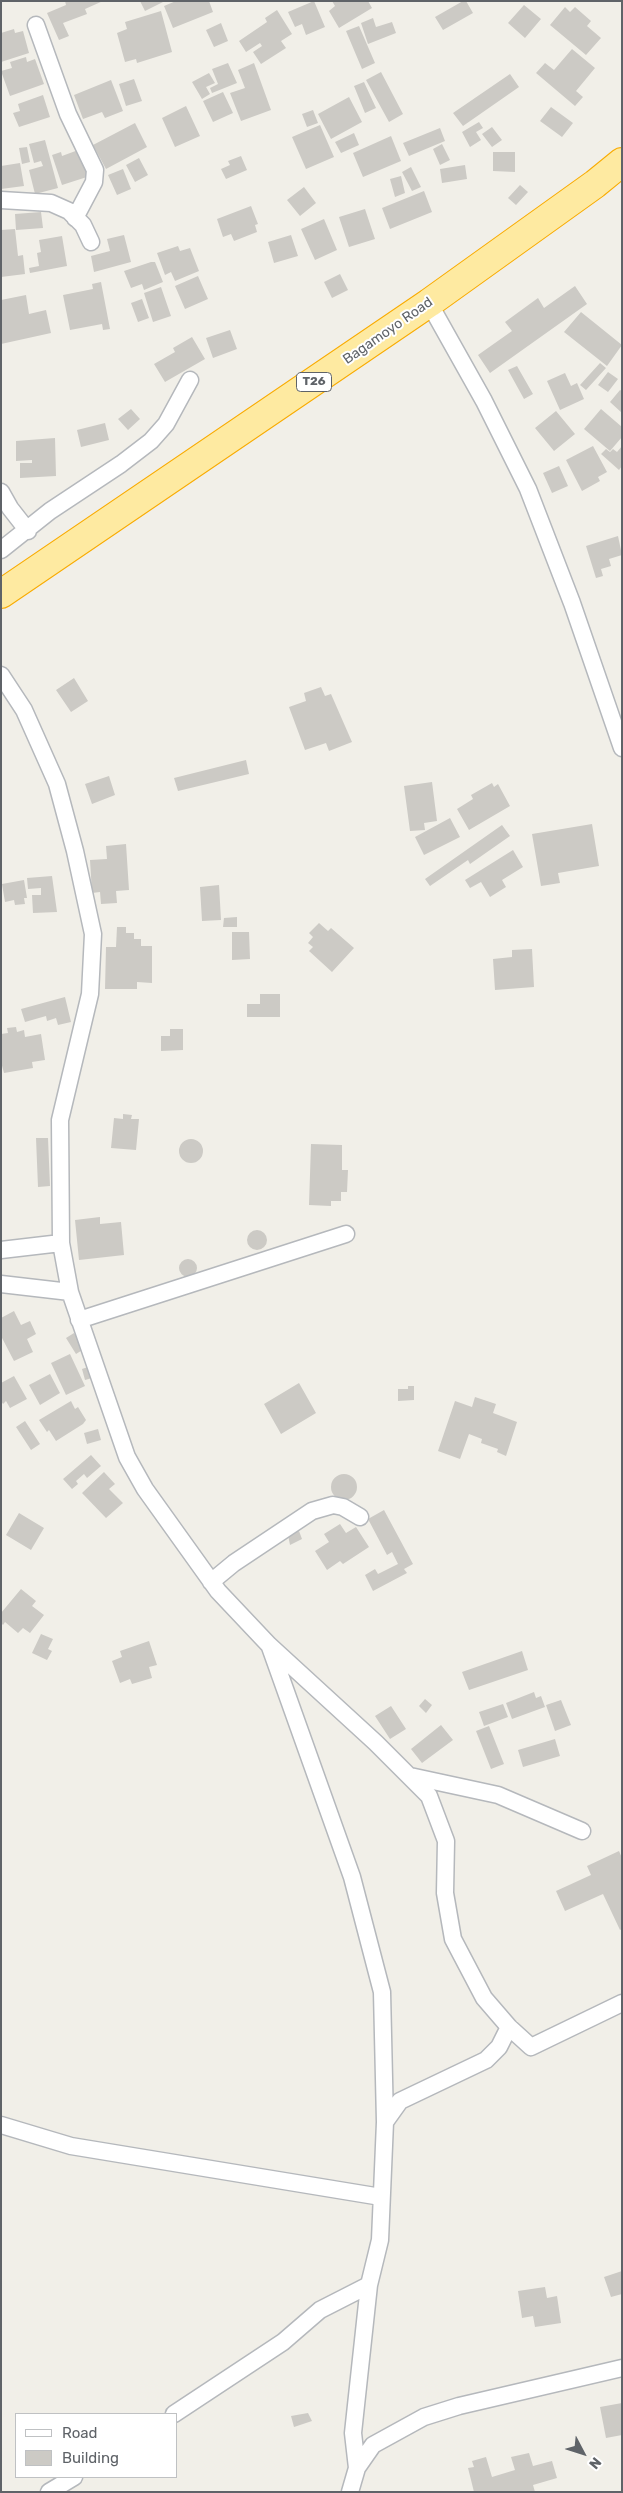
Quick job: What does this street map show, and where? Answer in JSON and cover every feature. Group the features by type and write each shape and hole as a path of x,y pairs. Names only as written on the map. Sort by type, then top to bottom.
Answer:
{"highway":[{"name":"Bagamoyo Road","path":"1,594 428,303 595,184 622,162"}],"street":[{"path":"36,25 68,114 95,170 94,182 75,218"},
{"path":"1,200 52,204 69,211 83,225 91,242"},
{"path":"428,303 484,401 528,489 572,603 622,748"},
{"path":"1,550 50,511 121,464 151,441 166,424 190,380"},
{"path":"1,492 10,508 28,530"},
{"path":"1,675 24,710 57,784 75,850 92,934 90,994 60,1120 61,1243 70,1292 127,1457 144,1489 211,1582 269,1645 430,1796 446,1841 445,1893 453,1940 484,1998 509,2027 531,2047 622,2002"},
{"path":"80,1320 346,1234"},
{"path":"1,1250 61,1243"},
{"path":"1,1284 70,1292"},
{"path":"211,1582 234,1563 312,1511 333,1506 344,1507 360,1517"},
{"path":"269,1645 352,1877 382,1992 385,2122 380,2197 380,2240 369,2285 353,2433 357,2468"},
{"path":"410,1776 498,1796 582,1831"},
{"path":"385,2122 400,2101 486,2060 499,2047 509,2027"},
{"path":"1,2125 71,2146 380,2197"},
{"path":"176,2413 283,2342 320,2310 369,2285"},
{"path":"350,2492 357,2468 373,2445 424,2417 459,2406 622,2368"},
{"path":"49,2492 72,2478"}],"building":[{"path":"65,1 103,1 85,9 87,14 63,23 69,36 59,40 47,13 66,5"},
{"path":"140,1 165,1 145,11"},
{"path":"176,1 209,1 213,12 173,28 164,6"},
{"path":"314,1 325,27 306,35 302,24 295,27 288,12"},
{"path":"332,1 368,1 372,8 339,28 329,11 335,6"},
{"path":"466,1 473,13 443,30 435,17"},
{"path":"524,5 541,19 525,38 508,23"},
{"path":"565,7 570,12 575,7 591,21 587,26 601,38 586,55 550,25"},
{"path":"277,10 292,34 281,41 286,48 261,64 253,52 262,46 260,43 246,52 239,41 267,22 265,18"},
{"path":"161,11 172,52 137,63 136,59 125,62 117,33 127,29 125,22"},
{"path":"373,18 376,27 392,22 396,33 368,44 361,23"},
{"path":"221,23 228,41 214,47 206,30"},
{"path":"359,26 375,63 362,69 346,31"},
{"path":"14,29 15,33 23,31 29,53 1,62 1,33"},
{"path":"572,49 595,68 576,91 583,97 575,106 536,73 545,63 554,70"},
{"path":"26,57 27,62 35,59 44,84 10,96 1,71 12,68 10,62"},
{"path":"228,63 237,83 212,93 210,88 218,84 212,69"},
{"path":"254,63 271,110 241,121 230,93 245,88 238,70"},
{"path":"381,72 403,114 389,122 366,80"},
{"path":"209,73 215,83 206,87 210,94 202,99 192,82"},
{"path":"510,74 519,87 463,126 453,113"},
{"path":"134,79 142,101 126,106 119,84"},
{"path":"111,80 123,111 105,118 102,112 83,119 74,95"},
{"path":"364,82 376,108 365,113 354,86"},
{"path":"223,92 233,113 213,122 203,101"},
{"path":"43,95 50,117 19,127 13,113 20,111 18,104"},
{"path":"349,97 362,122 331,139 318,114"},
{"path":"186,106 200,136 175,147 162,118"},
{"path":"551,107 573,123 562,137 540,121"},
{"path":"313,110 318,123 307,127 302,114"},
{"path":"479,122 483,128 476,132 481,140 470,147 462,132"},
{"path":"135,123 147,147 106,169 93,145"},
{"path":"320,125 334,157 306,169 292,137"},
{"path":"492,127 502,140 492,147 482,134"},
{"path":"440,128 445,141 409,156 403,143"},
{"path":"354,133 359,145 341,153 335,142"},
{"path":"391,136 401,161 363,177 353,153"},
{"path":"45,140 58,188 35,194 29,170 43,166 41,161 34,163 29,144"},
{"path":"442,144 450,160 440,165 433,149"},
{"path":"27,147 30,162 22,164 19,148"},
{"path":"81,149 90,176 62,185 52,155 61,152 62,156"},
{"path":"493,152 515,152 515,172 493,171"},
{"path":"241,156 247,170 226,179 221,169 230,165 228,161"},
{"path":"139,158 148,175 135,182 126,165"},
{"path":"20,163 24,186 1,189 1,166"},
{"path":"465,165 467,179 442,183 440,169"},
{"path":"411,167 421,187 412,191 402,172"},
{"path":"123,169 131,189 117,195 108,175"},
{"path":"401,176 405,193 395,197 390,179"},
{"path":"520,185 528,192 516,205 508,198"},
{"path":"304,187 316,203 300,216 287,200"},
{"path":"424,191 432,212 390,229 382,208"},
{"path":"251,206 258,224 255,225 257,232 234,241 231,234 223,237 217,219"},
{"path":"365,209 375,239 349,247 339,217"},
{"path":"41,212 43,228 16,230 15,214"},
{"path":"324,219 337,250 315,260 301,229"},
{"path":"15,229 18,256 23,255 25,274 1,277 1,230"},
{"path":"124,235 131,262 94,272 91,256 110,251 107,239"},
{"path":"291,235 298,256 274,263 268,242"},
{"path":"62,236 67,266 30,273 29,268 39,266 37,253 41,252 39,240"},
{"path":"178,246 180,251 190,248 199,271 175,281 171,272 165,275 157,253"},
{"path":"155,262 163,282 144,290 142,284 131,288 124,271"},
{"path":"340,274 348,290 332,298 324,282"},
{"path":"198,276 208,299 185,309 175,286"},
{"path":"101,282 110,329 103,330 102,324 70,330 63,295 93,289 92,284"},
{"path":"575,286 587,304 490,373 478,355 512,331 505,322 538,298 544,308"},
{"path":"161,287 171,316 153,322 144,293"},
{"path":"26,295 29,314 46,310 51,333 1,344 1,300"},
{"path":"142,299 149,318 138,322 131,303"},
{"path":"581,312 622,345 607,366 564,332"},
{"path":"230,330 237,349 213,358 206,338"},
{"path":"192,337 205,359 165,382 154,364 175,352 173,348"},
{"path":"600,363 606,368 586,390 580,385"},
{"path":"517,366 533,394 524,399 508,370"},
{"path":"608,372 618,379 608,392 598,385"},
{"path":"565,373 571,386 577,383 584,399 560,410 547,381"},
{"path":"620,390 622,391 622,413 610,402"},
{"path":"131,409 140,419 128,430 118,419"},
{"path":"601,409 622,427 622,437 610,451 584,429"},
{"path":"556,411 575,434 554,451 535,428"},
{"path":"105,423 109,440 81,447 77,430"},
{"path":"55,438 56,476 20,478 20,463 32,463 32,460 16,461 16,441"},
{"path":"593,446 607,472 598,477 600,481 582,491 566,460"},
{"path":"622,446 622,466 619,470 601,454 606,449 610,452 613,449 617,452"},
{"path":"559,466 568,486 552,493 543,473"},
{"path":"618,536 622,555 609,559 611,566 601,569 603,576 596,578 586,546"},
{"path":"74,678 88,701 71,712 56,690"},
{"path":"321,687 325,696 331,694 352,742 329,751 326,743 305,750 289,707 306,701 304,693"},
{"path":"246,760 249,774 178,791 174,778"},
{"path":"109,776 115,795 92,804 85,784"},
{"path":"432,782 437,821 424,823 425,830 410,831 404,786"},
{"path":"492,783 494,787 498,784 510,806 469,830 457,809 473,799 471,795"},
{"path":"450,818 460,837 424,855 415,837"},
{"path":"592,824 599,866 558,873 560,883 541,886 532,834"},
{"path":"502,825 510,836 470,864 468,860 430,886 425,879"},
{"path":"126,844 129,890 116,891 117,903 101,904 100,892 92,893 90,860 107,859 106,846"},
{"path":"513,850 523,867 502,880 506,887 490,897 481,882 470,888 465,880"},
{"path":"52,876 57,912 33,913 32,895 41,895 41,888 28,889 27,878"},
{"path":"24,880 27,898 24,898 25,904 15,905 14,900 5,902 2,884"},
{"path":"219,885 221,920 202,921 200,887"},
{"path":"237,917 237,927 223,927 224,918"},
{"path":"319,923 328,931 331,928 354,948 332,972 309,951 313,947 308,943 313,937 309,933"},
{"path":"117,927 126,927 126,933 134,933 134,939 141,939 141,946 152,946 152,983 137,982 137,989 105,989 106,947 116,947"},
{"path":"232,932 249,932 250,959 232,960"},
{"path":"532,949 534,987 495,990 493,959 512,957 512,950"},
{"path":"260,994 280,994 280,1017 247,1017 247,1004 260,1004"},
{"path":"65,997 71,1022 58,1025 56,1018 47,1021 46,1016 25,1022 21,1009"},
{"path":"16,1027 17,1032 24,1030 25,1037 41,1034 45,1060 32,1062 33,1068 4,1073 1,1062 1,1034 8,1033 7,1028"},
{"path":"170,1029 183,1029 183,1050 161,1051 161,1036 170,1036"},
{"path":"123,1114 132,1115 131,1119 139,1119 136,1150 111,1148 114,1118 123,1119"},
{"path":"36,1138 48,1138 50,1186 38,1187"},
{"path":"191,1139 200,1142 203,1151 200,1160 191,1163 182,1160 179,1151 182,1142"},
{"path":"311,1144 342,1145 342,1170 348,1170 347,1192 341,1192 341,1201 331,1201 331,1206 309,1205"},
{"path":"100,1217 100,1224 121,1222 124,1255 79,1260 75,1220"},
{"path":"253,1230 261,1230 267,1236 267,1244 261,1250 253,1250 247,1244 247,1236"},
{"path":"188,1259 194,1262 197,1268 194,1274 188,1277 182,1274 179,1268 182,1262"},
{"path":"14,1311 21,1325 30,1321 36,1334 27,1339 33,1352 14,1361 1,1336 1,1318"},
{"path":"74,1333 84,1349 76,1354 66,1338"},
{"path":"70,1354 85,1386 66,1395 51,1363"},
{"path":"88,1367 92,1378 85,1380 82,1369"},
{"path":"50,1374 60,1393 40,1405 29,1385"},
{"path":"14,1376 27,1399 10,1408 6,1401 3,1404 1,1401 1,1383"},
{"path":"299,1383 316,1413 281,1434 264,1404"},
{"path":"408,1386 414,1386 414,1400 398,1401 398,1389 408,1389"},
{"path":"475,1397 496,1404 493,1413 517,1422 506,1456 497,1452 498,1449 481,1443 482,1439 469,1434 460,1459 438,1451 455,1401 472,1407"},
{"path":"71,1401 75,1409 78,1407 86,1420 83,1424 56,1441 39,1420"},
{"path":"25,1421 40,1444 31,1450 16,1427"},
{"path":"98,1429 101,1440 87,1444 84,1433"},
{"path":"91,1455 101,1466 87,1478 84,1474 76,1481 78,1484 72,1489 63,1479"},
{"path":"104,1472 115,1484 109,1489 123,1503 106,1518 82,1493"},
{"path":"344,1474 353,1478 357,1487 353,1496 344,1500 335,1496 331,1487 335,1478"},
{"path":"384,1510 413,1564 404,1569 407,1573 373,1591 365,1575 375,1569 378,1574 398,1564 392,1552 387,1555 368,1519"},
{"path":"19,1513 44,1528 31,1550 6,1535"},
{"path":"340,1524 346,1533 356,1527 369,1547 343,1564 340,1561 327,1570 315,1551 329,1542 324,1534"},
{"path":"299,1531 302,1539 290,1545 288,1535"},
{"path":"21,1589 36,1601 32,1606 44,1615 30,1633 23,1628 18,1633 5,1622 3,1625 1,1623 1,1613"},
{"path":"41,1634 53,1639 48,1649 52,1651 47,1660 32,1653"},
{"path":"149,1641 157,1665 149,1667 152,1678 132,1684 130,1679 120,1683 112,1661 122,1657 120,1651"},
{"path":"522,1651 528,1670 469,1690 462,1672"},
{"path":"534,1692 536,1698 541,1696 545,1707 512,1719 506,1703"},
{"path":"425,1699 432,1705 426,1713 419,1706"},
{"path":"561,1700 571,1725 555,1731 546,1705"},
{"path":"503,1704 508,1717 484,1726 479,1712"},
{"path":"391,1706 406,1729 390,1739 375,1716"},
{"path":"441,1725 453,1740 422,1763 411,1749"},
{"path":"489,1726 504,1764 491,1769 476,1731"},
{"path":"555,1739 560,1756 523,1767 518,1750"},
{"path":"619,1851 622,1858 622,1929 620,1930 603,1894 565,1911 556,1891 591,1875 587,1866"},
{"path":"622,2271 622,2294 611,2297 604,2277"},
{"path":"545,2287 547,2298 557,2296 561,2323 535,2327 533,2316 522,2318 518,2291"},
{"path":"622,2403 622,2435 606,2438 600,2407"},
{"path":"308,2413 312,2421 294,2427 291,2416"},
{"path":"529,2453 533,2466 552,2461 557,2478 533,2485 535,2492 474,2492 468,2468 474,2467 472,2461 486,2457 492,2477 515,2470 511,2457"}]}
